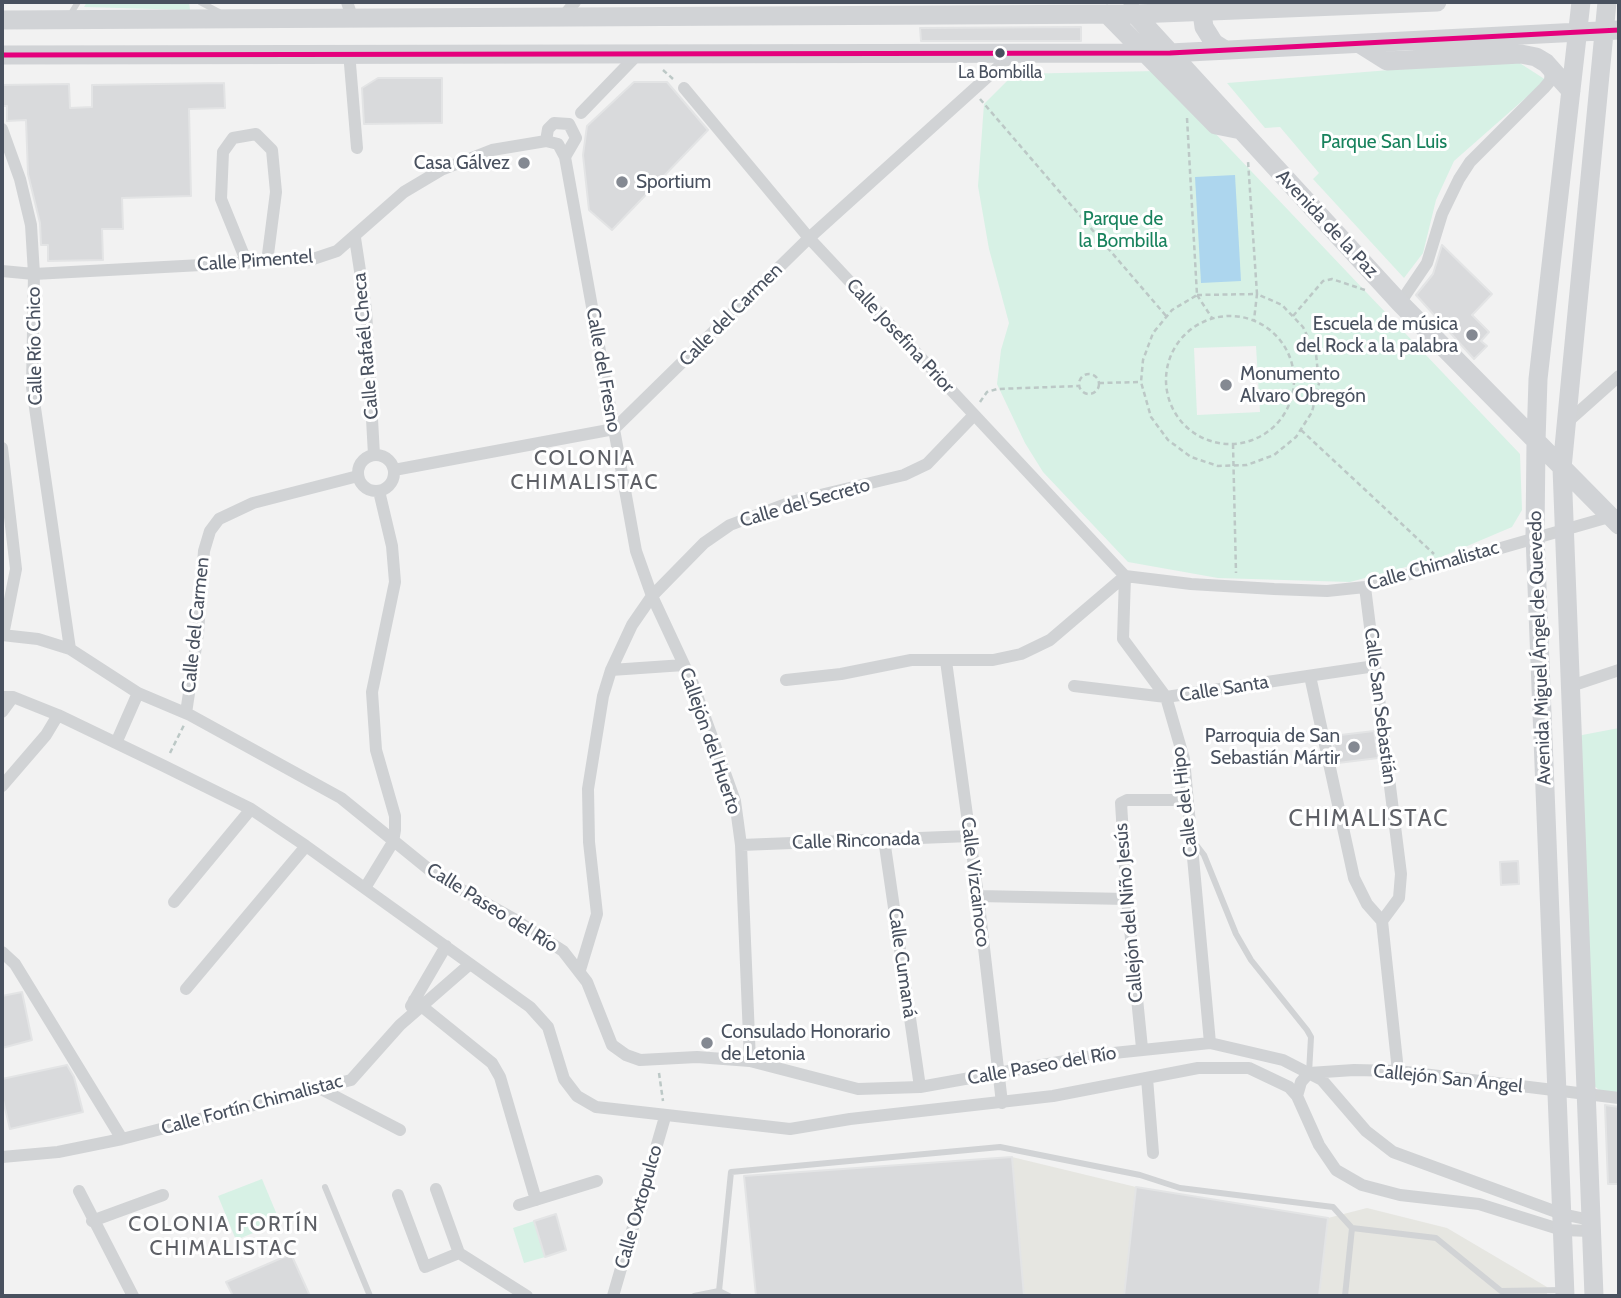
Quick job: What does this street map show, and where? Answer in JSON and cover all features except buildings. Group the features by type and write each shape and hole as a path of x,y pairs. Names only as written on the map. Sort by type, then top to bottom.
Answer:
{"main road":[{"path":"2,20 229,19 350,9 562,18 937,8 1107,14 1129,8 1437,2"},
{"name":"Avenida Miguel Ángel de Quevedo","path":"1565,1293 1535,536 1536,442 1538,379 1581,2"},
{"name":"Avenida Miguel Ángel de Quevedo","path":"1594,1296 1562,468 1564,425 1611,30 1606,2"},
{"path":"1205,7 1208,35 1225,50"},
{"name":"Avenida de la Paz","path":"1129,8 1400,303 1562,468 1617,518"},
{"path":"1107,14 1216,125 1244,133"},
{"path":"2,55 641,51 1170,52 1611,30"},
{"path":"1360,44 1387,61 1521,54 1536,57 1551,68 1571,91"}],"street":[{"path":"562,18 575,2"},
{"path":"581,113 641,51"},
{"name":"Calle del Carmen","path":"614,429 809,238 1016,51"},
{"path":"349,52 357,148"},
{"path":"1400,303 1427,263 1442,214 1459,179 1470,162 1550,81 1551,68"},
{"name":"Calle Josefina Prior","path":"684,88 809,238 1125,576"},
{"path":"552,143 548,129 554,123 569,124 576,138 565,157"},
{"name":"Calle Río Chico","path":"2,129 20,179 31,225 32,387 70,649"},
{"path":"247,263 221,199 223,152 233,138 256,134 272,150 276,192 267,262"},
{"name":"Calle Pimentel","path":"4,272 31,274 313,259 337,251 355,238 404,192 441,170 492,150 552,143"},
{"name":"Calle del Fresno","path":"552,143 565,157 636,551 652,596"},
{"name":"Calle Rafaél Checa","path":"355,238 366,310 374,455"},
{"path":"1564,425 1619,376"},
{"name":"Calle del Secreto","path":"580,970 597,914 589,842 589,789 611,670 632,625 652,596 704,543 730,525 791,502 904,475 927,464 974,415"},
{"path":"394,470 614,429"},
{"path":"2,449 16,569 2,635"},
{"path":"374,455 387,459 394,470 390,484 379,491 366,488 358,476 362,462 374,455"},
{"name":"Calle del Carmen","path":"186,713 198,633 204,551 210,531 219,519 253,503 358,476"},
{"path":"365,888 393,842 395,816 376,750 372,692 395,582 393,547 379,491"},
{"name":"Calle Chimalistac","path":"1125,576 1237,587 1326,591 1365,587 1564,528 1617,518"},
{"path":"786,680 841,674 911,660 993,660 1021,654 1051,640 1125,576"},
{"name":"Calle del Hipo","path":"1125,576 1123,639 1166,697 1184,759 1210,1043"},
{"name":"Calle San Sebastián","path":"1365,587 1401,874 1399,898 1382,921"},
{"name":"Callejón del Huerto","path":"652,596 684,665 735,801 741,845 750,1061"},
{"name":"Calle Paseo del Río","path":"2,635 37,639 70,649 138,693 186,713 341,798 437,876 514,919 563,951 580,970 612,1045 640,1060 697,1057 750,1061 858,1089 920,1087 1142,1048 1210,1043 1283,1060 1309,1073 1322,1080 1366,1131 1393,1152 1494,1191 1562,1222"},
{"name":"Calle Vizcainoco","path":"946,662 978,895 1002,1103"},
{"path":"611,670 684,665"},
{"name":"Calle Santa","path":"1074,686 1166,697 1375,666"},
{"path":"1571,686 1619,670"},
{"path":"1310,676 1354,878 1367,904 1382,921 1398,1072"},
{"path":"116,743 138,693"},
{"path":"2,712 7,697"},
{"name":"Calle Paseo del Río","path":"7,697 58,715 251,809 306,846 530,1007 548,1027 564,1079 577,1096 596,1107 665,1117 701,1117 764,1128 789,1129 850,1119 1002,1103 1198,1068 1249,1068 1273,1077 1297,1096 1318,1145 1336,1170 1362,1185 1400,1195 1489,1207 1591,1226"},
{"path":"2,786 46,735 58,715"},
{"name":"Callejón del Niño Jesús","path":"1142,1048 1127,899 1121,803 1127,800 1186,800"},
{"path":"174,902 251,809"},
{"name":"Calle Rinconada","path":"741,845 970,836"},
{"name":"Calle Cumaná","path":"884,839 920,1087"},
{"path":"186,989 306,846"},
{"path":"978,895 1127,899"},
{"name":"Calle Fortín Chimalistac","path":"419,1003 446,946"},
{"path":"2,952 15,964 122,1139"},
{"name":"Calle Fortín Chimalistac","path":"2,1157 58,1152 122,1139 351,1080 419,1003 470,964"},
{"path":"419,1003 492,1063 500,1077 536,1200"},
{"name":"Callejón San Ángel","path":"1309,1073 1354,1070 1398,1072 1619,1098"},
{"path":"1297,1096 1301,1082 1309,1073"},
{"path":"1147,1078 1153,1153"},
{"path":"319,1088 400,1130"},
{"name":"Calle Oxtopulco","path":"613,1296 665,1117"},
{"path":"519,1205 597,1181"},
{"path":"436,1189 459,1253 527,1296"},
{"path":"79,1191 132,1296"},
{"path":"1489,1207 1494,1191"},
{"path":"92,1221 163,1195"},
{"path":"398,1195 425,1267 459,1253"}],"lane":[{"path":"67,19 78,2"},
{"path":"200,2 229,19"},
{"path":"1190,838 1204,855 1236,934 1251,960 1311,1037 1309,1073"},
{"path":"719,1291 731,1172 1000,1147 1140,1175 1180,1188 1333,1207 1352,1228 1436,1238 1499,1294 1565,1293"},
{"path":"325,1186 370,1296"},
{"path":"1345,1296 1352,1228"},
{"path":"694,1296 719,1291 729,1296"}],"path":[{"path":"972,90 1167,317"},
{"path":"1186,95 1197,295 1212,318"},
{"path":"1244,133 1257,294 1254,320"},
{"path":"1293,316 1323,281 1332,278 1374,294"},
{"path":"1257,294 1282,306 1303,327 1316,354 1319,383 1312,412 1301,430 1274,455 1247,465 1218,466 1191,457 1168,440 1151,417 1141,382 1143,360 1153,333 1167,317 1197,295 1257,294"},
{"path":"1233,316 1254,320 1272,332 1286,349 1293,369 1293,391 1286,411 1272,428 1254,440 1233,444 1212,442 1194,433 1179,419 1169,400 1166,380 1169,359 1179,341 1194,327 1212,318 1233,316"},
{"path":"1087,374 1095,376 1099,383 1097,391 1090,395 1082,393 1078,386 1080,378 1087,374"},
{"path":"1099,383 1141,382"},
{"path":"974,415 987,392 996,389 1078,386"},
{"path":"1301,430 1443,565"},
{"path":"1233,444 1231,466 1237,587"},
{"path":"174,744 180,731"},
{"path":"657,1059 665,1117"}],"shaded area":[{"path":"1012,1157 1136,1187 1328,1218 1367,1208 1447,1228 1547,1287 1547,1296 756,1296 744,1176"}],"green space":[{"path":"87,2 189,2 190,10 84,7"},
{"name":"Parque San Luis","path":"1515,60 1546,80 1454,161 1436,200 1423,253 1404,278 1313,179 1319,173 1280,127 1265,128 1227,83"},
{"name":"Parque de la Bombilla","path":"1156,71 1520,454 1522,510 1512,527 1439,558 1350,582 1218,578 1128,562 1043,472 1025,443 997,384 1001,350 1009,323 989,249 978,186 984,104 1014,74","holes":["1256,346 1260,412 1197,415 1194,348"]},
{"path":"1619,728 1619,1093 1599,1090 1591,1083 1577,736"},
{"path":"262,1179 280,1222 236,1240 218,1196"},
{"path":"534,1221 545,1257 524,1263 513,1228"}],"water":[{"path":"1235,175 1241,281 1201,283 1195,177"}],"transit line":[{"path":"2,55 1170,53 1619,30"}],"place":[{"name":"La Bombilla","path":"1000,53"},
{"name":"Casa Gálvez","path":"524,163"},
{"name":"Sportium","path":"622,182"},
{"name":"Escuela de música del Rock a la palabra","path":"1472,335"},
{"name":"Monumento Alvaro Obregón","path":"1226,385"},
{"name":"Parroquia de San Sebastián Mártir","path":"1354,747"},
{"name":"Consulado Honorario de Letonia","path":"707,1043"}],"district":[{"name":"COLONIA CHIMALISTAC","path":"585,471"},
{"name":"CHIMALISTAC","path":"1369,819"},
{"name":"COLONIA FORTÍN CHIMALISTAC","path":"224,1237"}]}
